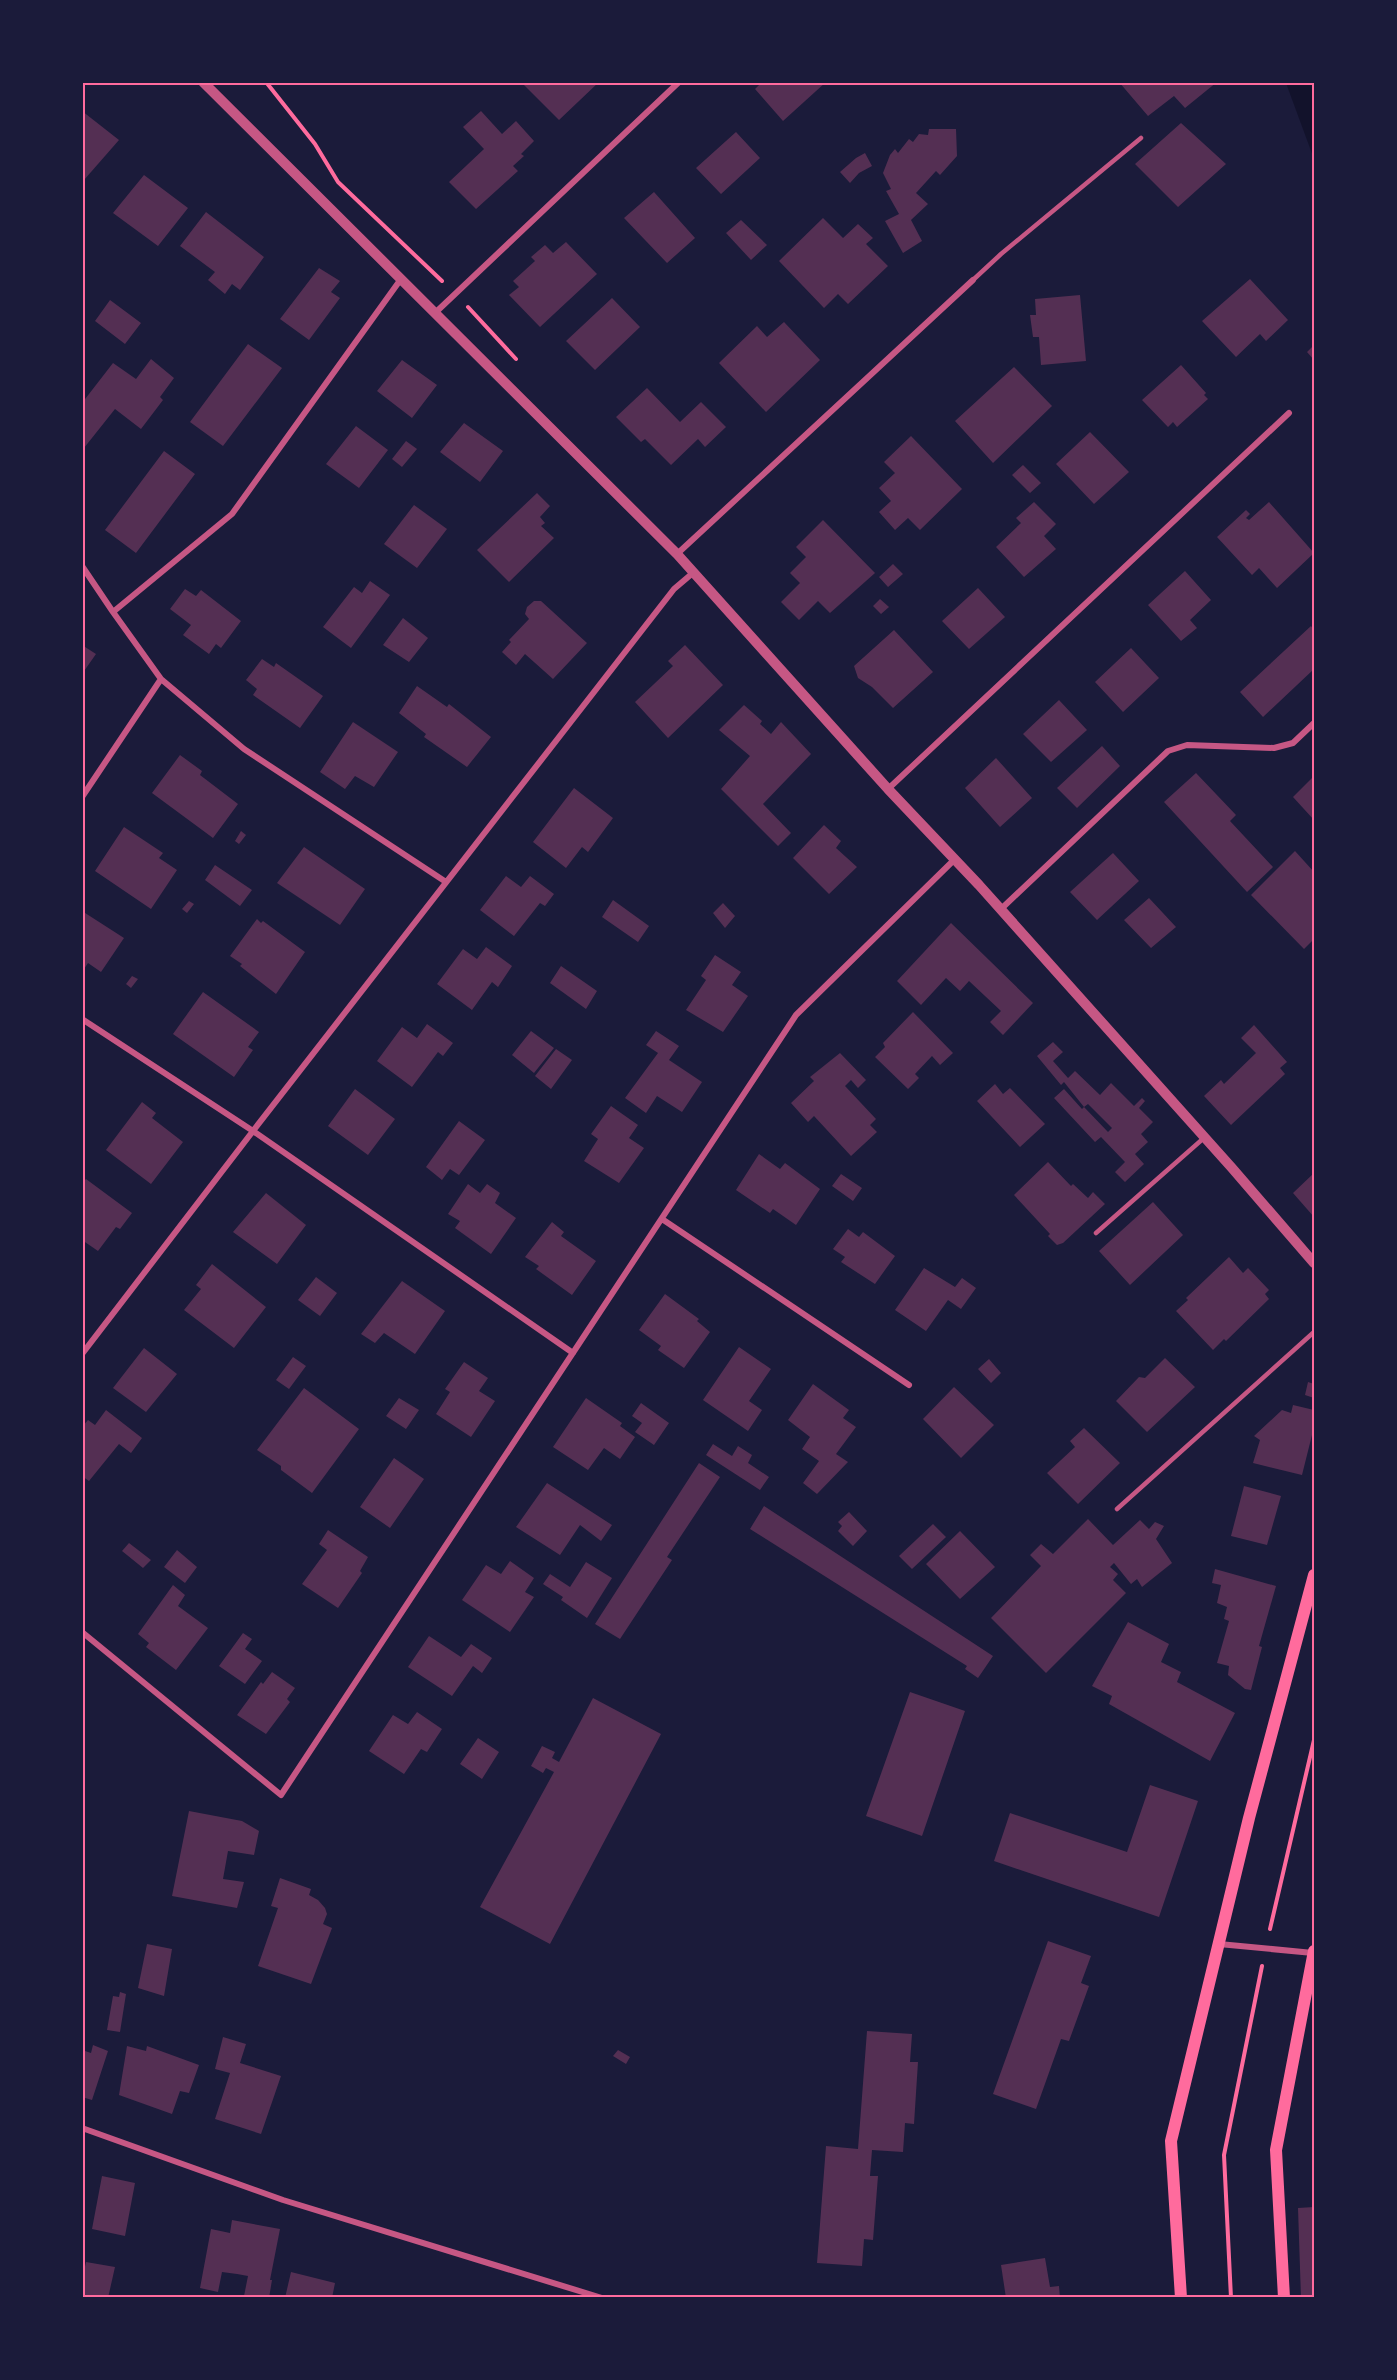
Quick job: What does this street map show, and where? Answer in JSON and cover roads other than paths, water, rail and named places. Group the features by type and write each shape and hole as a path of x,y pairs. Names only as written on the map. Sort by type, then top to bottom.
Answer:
{"main road":[{"path":"1181,2298 1171,2141 1249,1818 1314,1575"},
{"path":"1284,2298 1276,2150 1314,1953"}],"street":[{"path":"203,82 694,572 888,789 955,859 1314,1263"},
{"path":"435,313 679,82"},
{"path":"112,612 232,514 401,279"},
{"path":"677,554 973,280"},
{"path":"888,789 1289,414"},
{"path":"82,566 161,679 244,749 446,882"},
{"path":"82,1354 674,589 694,572"},
{"path":"82,797 161,679"},
{"path":"1000,910 1168,751 1187,745 1274,747 1293,743 1314,723"},
{"path":"82,1632 281,1796 796,1015 955,859"},
{"path":"82,1019 253,1131 573,1353"},
{"path":"662,1219 909,1385"},
{"path":"1218,1944 1314,1953"},
{"path":"82,2128 283,2200 602,2298"}],"lane":[{"path":"973,280 1141,138"},
{"path":"1096,1233 1204,1137"},
{"path":"1117,1509 1314,1332"}]}
